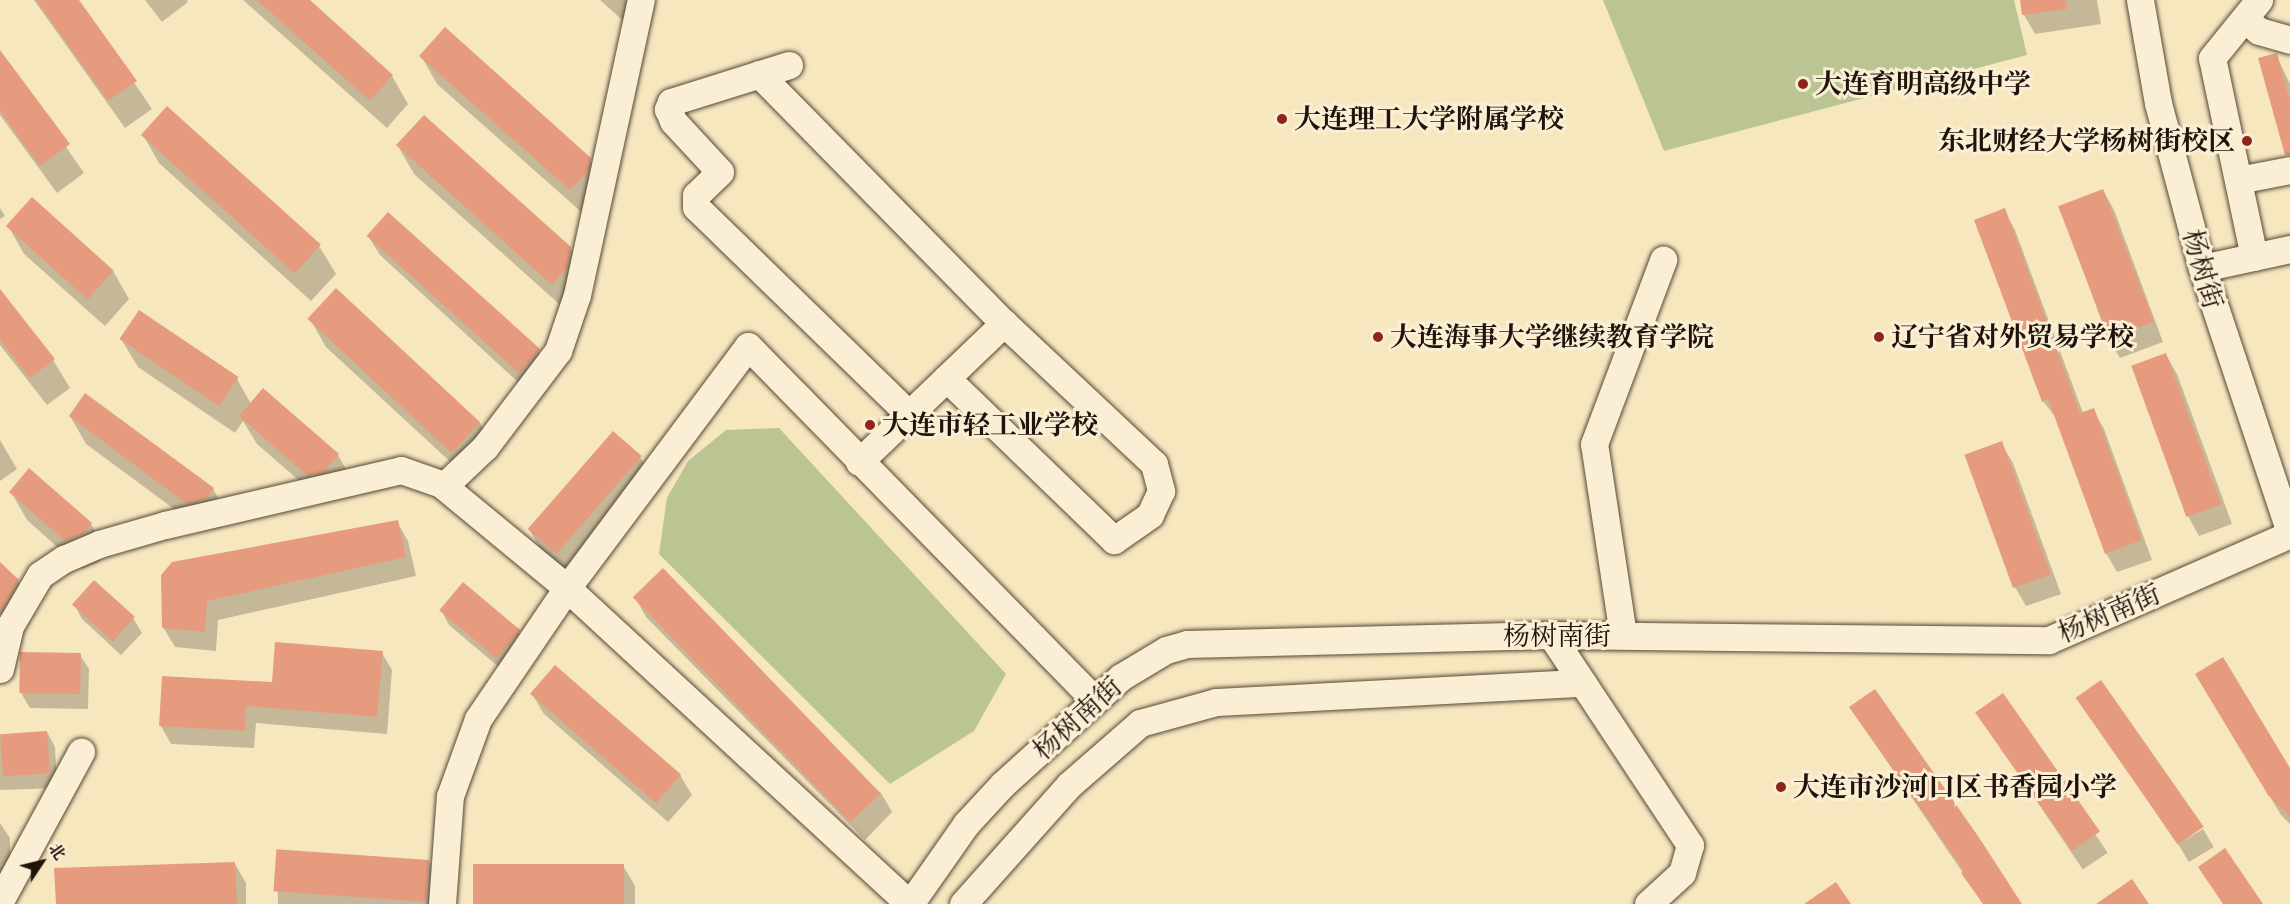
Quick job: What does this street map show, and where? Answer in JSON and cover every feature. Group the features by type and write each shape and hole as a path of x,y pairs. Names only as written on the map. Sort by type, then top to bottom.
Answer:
{"street":[{"path":"444,486 485,447 558,351 578,295 641,0"},
{"name":"杨树街","path":"2140,0 2158,103 2202,268 2282,473 2290,533"},
{"path":"2252,10 2212,58 2254,258"},
{"path":"2252,10 2259,31 2290,40"},
{"path":"789,64 671,102 668,109 673,121 720,172 696,195 696,207 909,414"},
{"path":"759,74 1004,323 1154,464 1161,491 1150,515 1114,540 946,378"},
{"path":"2238,180 2290,170"},
{"path":"2202,268 2290,249"},
{"path":"1623,635 1594,444 1663,260"},
{"path":"859,462 1004,323"},
{"path":"442,904 450,796 478,718 567,588 748,346 859,462 1095,700"},
{"path":"0,669 10,626 40,575 99,544 401,470 444,486 567,588 910,904"},
{"name":"杨树南街","path":"910,904 966,824 1002,785 1095,700 1148,659 1187,644 1551,635 2049,640 2290,533"},
{"path":"1551,635 1690,845 1682,873 1648,904"},
{"path":"963,904 1069,785 1140,723 1216,702 1583,683"},
{"path":"0,901 81,752"}],"green space":[{"name":"大连育明高级中学","path":"1603,0 2014,0 2027,55 1664,151"},
{"path":"779,428 1006,674 974,731 890,784 659,554 667,498 688,461 726,430"}],"building":[{"path":"36,0 79,0 137,81 108,101"},
{"path":"257,0 310,0 393,75 370,101"},
{"path":"2020,0 2066,0 2067,9 2022,15"},
{"path":"445,27 591,158 588,171 570,190 419,56"},
{"path":"0,50 70,144 40,166 0,111"},
{"path":"2277,53 2290,101 2290,155 2285,155 2258,58"},
{"path":"167,106 321,245 295,273 141,135"},
{"path":"424,115 571,247 567,268 552,285 396,145"},
{"path":"2103,189 2154,322 2109,339 2058,206"},
{"path":"32,197 114,271 88,300 6,226"},
{"path":"2005,208 2080,413 2094,408 2142,540 2105,554 2048,399 2042,402 1974,220"},
{"path":"388,212 540,349 519,373 367,236"},
{"path":"336,288 480,422 451,453 307,319"},
{"path":"0,289 55,359 30,378 0,340"},
{"path":"139,310 238,377 219,406 119,339"},
{"path":"2166,353 2221,504 2186,517 2131,366"},
{"path":"263,388 339,454 324,472 308,476 239,416"},
{"path":"85,393 214,488 206,499 187,504 69,416"},
{"path":"613,431 642,456 556,554 528,529"},
{"path":"2002,441 2051,574 2013,588 1964,455"},
{"path":"29,468 92,523 83,534 65,541 9,492"},
{"path":"398,520 406,557 207,601 205,632 162,628 161,575 172,562"},
{"path":"0,562 19,580 0,612"},
{"path":"663,568 880,793 850,822 633,597"},
{"path":"94,580 135,617 113,641 72,605"},
{"path":"463,582 520,630 497,659 439,610"},
{"path":"275,642 383,651 377,717 246,706 245,731 159,726 162,676 272,682"},
{"path":"20,652 81,653 80,694 19,693"},
{"path":"2223,657 2290,768 2290,817 2268,795 2195,674"},
{"path":"555,665 681,775 656,803 530,694"},
{"path":"2101,680 2204,827 2178,844 2076,698"},
{"path":"1875,689 1978,836 2022,904 1983,904 1961,873 1964,871 1849,707"},
{"path":"2003,693 2100,831 2072,851 1975,713"},
{"path":"47,731 50,773 3,776 0,734"},
{"path":"2225,848 2263,904 2223,904 2198,867"},
{"path":"276,849 429,860 426,902 273,891"},
{"path":"235,862 237,904 56,904 54,868"},
{"path":"473,864 624,864 624,904 473,904"},
{"path":"2132,879 2149,904 2096,904"},
{"path":"1836,882 1851,904 1804,904"}],"place":[{"name":"大连育明高级中学","path":"1803,84"},
{"name":"大连理工大学附属学校","path":"1282,119"},
{"name":"东北财经大学杨树街校区","path":"2247,141"},
{"name":"大连海事大学继续教育学院","path":"1378,337"},
{"name":"辽宁省对外贸易学校","path":"1879,337"},
{"name":"大连市轻工业学校","path":"870,425"},
{"name":"大连市沙河口区书香园小学","path":"1781,787"}]}
